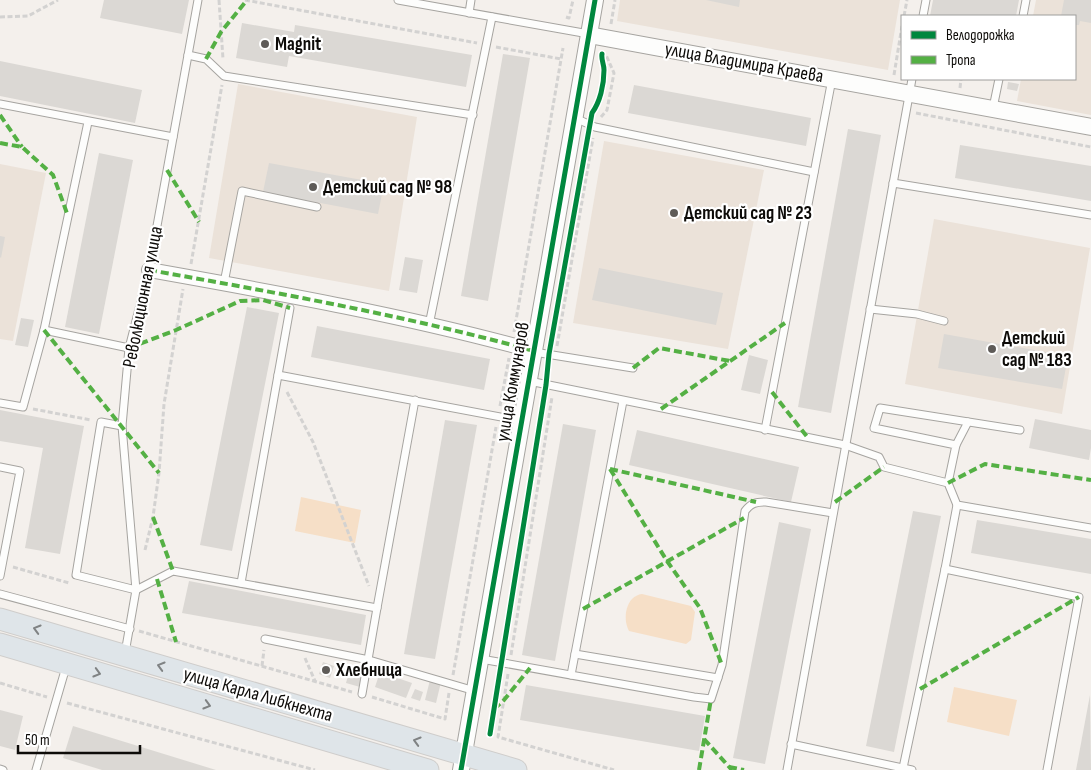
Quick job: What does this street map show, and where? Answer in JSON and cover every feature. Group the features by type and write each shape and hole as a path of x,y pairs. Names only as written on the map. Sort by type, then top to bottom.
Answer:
{"main road":[{"name":"улица Карла Либкнехта","path":"0,619 124,655 462,762 516,770"},
{"name":"улица Карла Либкнехта","path":"0,644 428,770"}],"street":[{"name":"улица Коммунаров","path":"462,762 529,381 542,353 575,117 595,0"},
{"name":"улица Владимира Краева","path":"589,34 832,79 910,86 993,108 1091,127"},
{"path":"149,270 292,295 429,325 542,353"}],"lane":[{"name":"Революционная улица","path":"124,655 136,590 122,426 129,348 149,270 198,0"},
{"name":"улица Владимира Краева","path":"398,0 589,34"},
{"path":"469,13 471,0"},
{"path":"923,15 926,0"},
{"path":"1023,15 1026,0"},
{"path":"429,325 488,45 492,17"},
{"path":"188,55 206,59 224,76 473,115"},
{"path":"765,430 832,79"},
{"path":"993,108 999,80"},
{"path":"786,770 910,86"},
{"path":"0,104 174,137"},
{"path":"575,117 590,125 814,172"},
{"path":"0,403 23,408 44,330 88,122"},
{"path":"893,183 1091,214"},
{"path":"224,283 242,191 317,207"},
{"path":"242,583 290,308"},
{"path":"870,309 917,314 944,321"},
{"path":"44,330 129,348"},
{"path":"542,353 633,368"},
{"path":"278,375 522,421"},
{"path":"529,381 845,445 879,456 884,467 948,483"},
{"path":"362,694 416,400"},
{"path":"571,675 623,401"},
{"path":"956,445 874,428 880,408 1020,430"},
{"path":"122,426 101,422 76,575 136,590 173,570 377,608"},
{"path":"903,768 957,504 948,483 956,445 968,422"},
{"path":"0,467 20,472 0,576"},
{"path":"481,659 711,698 722,665 746,511 750,505 756,502 766,502 833,513"},
{"path":"957,504 1091,528"},
{"path":"945,569 1079,597 1047,770"},
{"path":"0,594 130,629"},
{"path":"266,639 369,660 475,692"},
{"path":"575,654 718,678"},
{"path":"36,770 67,664"},
{"path":"791,744 912,770"}],"path":[{"path":"0,17 28,16 58,0"},
{"path":"144,554 153,517 159,473 164,404 224,76 219,0"},
{"path":"245,0 561,59"},
{"path":"570,18 573,0"},
{"path":"608,25 610,0"},
{"path":"608,25 615,0"},
{"path":"904,15 907,0"},
{"path":"893,78 901,32"},
{"path":"130,629 445,718 563,48"},
{"path":"602,54 603,64"},
{"path":"542,353 590,125"},
{"path":"278,375 312,442 377,608"},
{"path":"23,408 86,419"},
{"path":"2,564 75,585"},
{"path":"262,666 266,639"},
{"path":"300,646 315,681"},
{"path":"0,682 57,700 315,770"},
{"path":"498,737 614,770"}],"shaded area":[{"path":"620,0 900,0 888,70 617,21"},
{"path":"1036,0 1091,0 1091,115 1017,101 1021,80 1076,80 1076,15 1033,15"},
{"name":"Детский сад № 98","path":"238,84 417,117 389,291 209,258"},
{"name":"Детский сад № 23","path":"604,141 764,170 728,349 573,323"},
{"path":"0,164 46,173 13,341 0,339"},
{"name":"Детский сад № 183","path":"934,219 1090,248 1062,414 905,384"},
{"path":"301,497 361,510 355,543 295,531"},
{"path":"642,594 691,606 695,612 691,640 686,644 629,631 626,620 627,608 632,599"},
{"path":"954,687 1017,700 1009,736 947,722"}],"building":[{"path":"104,0 189,0 182,34 100,18"},
{"path":"706,0 740,0 739,7"},
{"path":"933,0 1019,0 1016,15 930,15"},
{"path":"1064,0 1091,0 1091,23 1080,21 1079,25 1076,25 1076,15 1061,15"},
{"path":"242,23 294,32 295,25 472,55 466,87 289,56 287,67 236,58"},
{"path":"503,54 530,58 488,301 461,296"},
{"path":"0,61 142,90 135,123 0,96"},
{"path":"1008,82 1019,84 1017,91 1007,89"},
{"path":"634,85 811,118 806,146 628,113"},
{"path":"848,129 881,135 831,413 798,407"},
{"path":"960,145 1091,166 1091,201 955,178"},
{"path":"99,153 133,160 99,334 65,327"},
{"path":"269,163 384,184 378,214 263,192"},
{"path":"0,236 5,237 1,258 0,257"},
{"path":"405,257 423,260 417,293 399,290"},
{"path":"599,268 723,293 716,325 592,300"},
{"path":"247,307 279,313 232,551 200,545"},
{"path":"21,318 34,320 28,347 15,345"},
{"path":"317,326 490,359 484,390 311,357"},
{"path":"944,334 1068,356 1062,389 938,368"},
{"path":"749,355 768,360 760,394 741,390"},
{"path":"0,410 84,426 60,554 25,548 43,448 0,441"},
{"path":"1035,419 1091,430 1089,460 1029,448"},
{"path":"445,420 477,425 435,659 404,654"},
{"path":"563,424 596,430 555,661 522,655"},
{"path":"637,430 799,467 791,502 629,465"},
{"path":"913,511 941,516 894,752 866,746"},
{"path":"977,520 1091,539 1091,574 971,553"},
{"path":"779,522 811,529 765,764 733,758"},
{"path":"189,581 366,615 361,645 182,613"},
{"name":"Хлебница","path":"323,662 334,666 330,678 319,674"},
{"path":"349,672 363,676 360,687 346,683"},
{"path":"380,672 412,683 406,698 375,687"},
{"path":"430,680 441,682 436,703 425,700"},
{"path":"526,685 705,716 699,751 520,720"},
{"path":"415,689 423,692 420,701 411,698"},
{"path":"1090,695 1091,770 1076,770"},
{"path":"0,710 23,716 15,750 0,746"},
{"path":"73,726 216,770 102,770 63,758"}],"marked path":[{"path":"206,59 221,32 247,0"},
{"path":"0,115 22,147"},
{"path":"0,143 22,147 53,175 68,216"},
{"path":"167,170 199,222"},
{"path":"149,270 391,316 534,351"},
{"path":"129,348 176,330 240,301 263,300 290,308"},
{"path":"661,409 785,323"},
{"path":"44,330 159,473"},
{"path":"633,368 659,348 730,361"},
{"path":"772,392 808,438"},
{"path":"948,483 985,464 1091,480"},
{"path":"835,502 884,467"},
{"path":"610,469 667,561 700,608 722,665"},
{"path":"610,469 756,502"},
{"path":"153,517 173,571"},
{"path":"583,609 744,518"},
{"path":"157,579 176,642"},
{"path":"920,689 1079,597"},
{"path":"494,709 504,700 530,668"},
{"path":"699,770 711,699"},
{"path":"704,739 732,770"},
{"path":"729,767 744,770"}],"cycle path":[{"path":"461,770 595,0"},
{"path":"490,734 546,385 549,354 592,113 599,99 602,87 604,70 602,54"}],"place":[{"name":"Magnit","path":"265,44"},
{"name":"Детский сад № 98","path":"313,187"},
{"name":"Детский сад № 23","path":"674,213"},
{"name":"Детский сад № 183","path":"992,349"},
{"name":"Хлебница","path":"326,670"}]}
